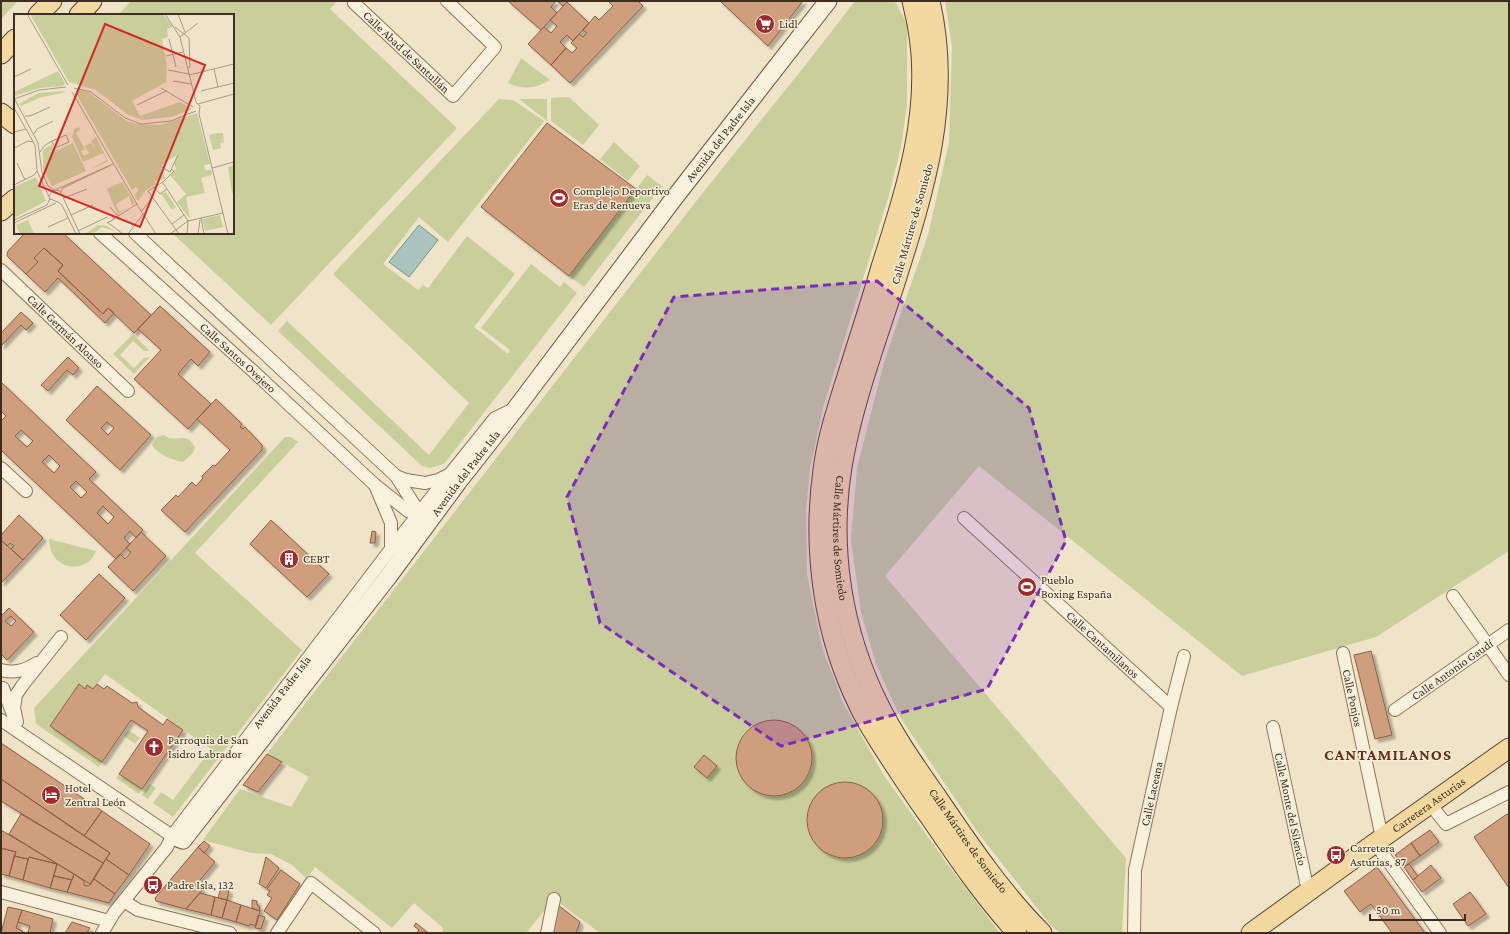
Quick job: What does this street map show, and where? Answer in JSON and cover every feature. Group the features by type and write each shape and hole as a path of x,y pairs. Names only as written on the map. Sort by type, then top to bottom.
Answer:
{"main road":[{"path":"39,14 52,1"},
{"path":"80,14 92,1"},
{"name":"Avenida del Padre Isla","path":"172,836 183,840 388,577 454,478 517,408 675,197 828,1"},
{"name":"Calle Mártires de Somiedo","path":"912,1 918,31 921,62 920,111 918,127 896,222 833,419 823,469 820,504 819,540 822,583 834,641 859,707 909,788 949,846 992,904 1017,933"},
{"name":"Calle Mártires de Somiedo","path":"930,1 936,34 938,65 936,124 924,187 852,420 844,461 838,516 837,546 840,575 844,608 859,660 882,710 918,770 964,836 1009,896 1042,933"},
{"path":"1,54 14,40"},
{"path":"1,113 14,123"},
{"path":"1,210 14,200"},
{"name":"Carretera Asturias","path":"1251,933 1378,840 1509,748"},
{"path":"1266,933 1272,927 1280,912"}],"street":[{"name":"Calle Abad de Santullán","path":"355,1 354,3 453,96 495,47 447,1"},
{"name":"Calle Santos Ovejero","path":"101,234 253,371 375,485 408,511 418,514"},
{"name":"Calle Santos Ovejero","path":"136,234 396,476 408,493 418,514"},
{"name":"Calle Germán Alonso","path":"2,269 128,391"},
{"path":"1,468 26,491"},
{"name":"Calle Santos Ovejero","path":"396,476 406,480 424,482 454,478"},
{"path":"388,577 392,560 417,527 418,514 428,513 454,478"},
{"name":"Calle Santos Ovejero","path":"375,485 391,523 392,545"},
{"name":"Avenida Padre Isla","path":"172,836 392,545 418,514"},
{"name":"Calle Cantamilanos","path":"964,518 1171,707"},
{"path":"1453,596 1509,675"},
{"name":"Calle Antonio Gaudí","path":"1395,710 1509,630"},
{"path":"17,722 14,708 16,695 41,660 60,637"},
{"name":"Calle Ponjos","path":"1342,653 1378,840"},
{"name":"Calle Laceana","path":"1134,933 1135,870 1171,707 1184,656"},
{"path":"1,670 16,672 26,670 41,660"},
{"path":"1,673 4,681 2,690 26,737"},
{"path":"1,720 172,836 167,847 124,901 102,933"},
{"name":"Calle Monte del Silencio","path":"1273,727 1308,891"},
{"path":"1430,804 1446,824 1509,792"},
{"path":"1378,840 1440,933"},
{"path":"277,933 311,883 362,929 374,933"},
{"path":"1,892 109,921"},
{"path":"547,933 554,899"},
{"path":"124,901 138,910 230,933"}],"highlighted area":[{"path":"877,281 1029,408 1066,541 987,689 781,746 600,623 567,497 674,297"}],"green space":[{"path":"1,1 18,1 1,19"},
{"path":"131,1 337,1 330,9 457,128 271,325 173,234 234,234 234,14 119,14"},
{"path":"855,1 893,1 896,3 907,24 907,105 901,147 889,195 823,408 810,469 806,511 807,574 822,647 843,703 883,774 948,865 1000,933 600,933 554,899 526,933 442,933 443,928 414,903 392,928 315,867 307,879 292,865 271,854 251,853 203,840 240,789 291,807 309,777 267,754 701,195"},
{"path":"945,1 1509,1 1509,551 1376,637 1242,676 979,466 885,576 1126,858 1122,933 1060,933 1052,927 978,833 900,717 876,664 861,612 851,540 857,468 885,359 928,235 949,143 952,47"},
{"path":"521,58 550,80 529,88 519,87 508,83"},
{"path":"569,97 599,125 583,145 551,121 551,98"},
{"path":"499,99 513,100 544,121 448,242 419,217 383,264 418,290 423,285 428,288 467,236 515,274 474,327 508,354 510,350 481,328 531,264 560,287 564,282 577,293 444,464 430,468 422,466 278,331 287,321 429,455 469,403 333,274"},
{"path":"519,99 547,99 547,121"},
{"path":"614,142 640,166 628,181 600,159"},
{"path":"647,175 662,186 584,287 569,276"},
{"path":"133,334 150,351 144,351 133,341 120,355 134,368 144,358 150,357 134,374 113,354"},
{"path":"164,435 169,438 184,438 189,440 195,447 193,453 183,462 161,454 152,445 157,437"},
{"path":"285,437 291,437 298,442 195,553 302,650 173,817 153,803 161,792 173,800 211,749 105,674 93,689 85,689 79,684 50,726 102,762 99,767 36,724 34,708"},
{"path":"49,539 96,551 88,562 82,565 69,566 57,560 53,555"},
{"path":"128,730 140,738 135,744 124,736"},
{"path":"119,774 142,789 139,794 116,778"},
{"path":"150,784 156,788 148,799 142,795"}],"water":[{"path":"419,225 438,240 409,277 389,262"}],"building":[{"path":"508,1 556,1 551,7 557,13 541,30"},
{"path":"557,1 568,1 563,6"},
{"path":"608,1 638,1 643,6 570,83 551,65 566,48 572,53 577,48 571,43 579,34 583,37 587,33 583,30 595,16 599,20 613,6"},
{"name":"Lidl","path":"720,1 803,1 768,46"},
{"path":"567,2 589,23 573,41 567,35 560,42 566,48 551,65 528,44 544,27 551,33 557,26 550,20"},
{"name":"Complejo Deportivo Eras de Renueva","path":"547,123 636,189 569,276 481,207"},
{"path":"24,234 64,234 151,315 134,333 108,308 103,314 58,271 63,265 44,248 34,258 38,262 26,274 8,257 8,251"},
{"path":"44,248 63,265 58,271 103,314 108,308 114,313 105,323 58,278 45,292 26,274 38,262 34,258"},
{"path":"160,306 210,352 198,366 191,359 178,374 211,404 188,429 134,379 161,350 138,329"},
{"path":"21,312 33,323 26,330 21,325 1,346 1,333"},
{"path":"68,357 79,368 73,375 67,370 48,391 41,385"},
{"path":"1,382 96,472 89,479 143,530 136,538 130,531 124,538 130,544 116,559 1,450 1,421 6,416 1,411","holes":["21,430 33,441 27,447 15,436","49,455 60,466 54,473 42,462","76,481 87,492 81,498 70,487","103,506 114,517 108,524 97,513"]},
{"path":"97,386 151,435 120,470 66,420","holes":["107,422 114,428 108,435 101,428"]},
{"path":"216,399 242,424 240,427 243,429 245,427 262,445 262,450 185,532 161,510 176,495 178,497 192,482 196,486 203,478 202,476 213,465 215,466 230,450 197,419"},
{"path":"19,515 43,538 23,560 11,549 14,546 10,543 7,546 1,540 1,535"},
{"name":"CEBT","path":"271,520 329,574 307,597 250,544"},
{"path":"372,531 376,532 375,543 370,543"},
{"path":"141,532 166,556 133,591 108,567 120,554 125,559 131,552 126,548"},
{"path":"1,540 23,560 1,583"},
{"path":"99,574 125,598 86,640 60,615"},
{"path":"9,608 34,632 7,660 1,654 1,616","holes":["11,616 16,621 11,626 5,621"]},
{"path":"1371,651 1392,735 1375,739 1354,655"},
{"name":"Parroquia de San Isidro Labrador","path":"79,684 85,689 87,685 93,689 97,684 104,689 107,686 132,703 137,702 138,707 163,725 167,719 183,730 142,789 119,774 148,731 131,720 102,762 50,726"},
{"path":"774,720 788,723 801,731 809,744 812,758 809,772 801,785 788,793 774,796 760,793 747,785 739,772 736,758 739,744 747,731 760,723"},
{"name":"Hotel Zentral León","path":"1,743 102,811 84,836 1,779"},
{"path":"267,754 282,762 258,792 243,785"},
{"path":"704,755 717,766 707,778 694,767"},
{"path":"1,779 110,853 103,863 1,801"},
{"path":"845,782 860,785 872,793 880,805 883,820 880,835 872,847 860,855 845,858 830,855 818,847 810,835 807,820 810,805 818,793 830,785"},
{"path":"102,811 150,844 129,875 106,859 110,853 84,836"},
{"path":"21,814 103,863 90,884 9,834"},
{"path":"1507,814 1509,816 1509,888 1474,837"},
{"path":"1,830 74,874 72,880 54,876 57,864 29,857 28,859 14,856 16,852 1,848"},
{"path":"1430,830 1439,842 1420,856 1411,843"},
{"path":"204,841 210,846 204,853 198,847"},
{"path":"1411,843 1420,856 1404,867 1395,855"},
{"path":"198,847 215,862 196,885 203,889 186,909 156,901 155,898"},
{"path":"1,848 16,852 9,876 1,874"},
{"path":"14,856 28,859 23,880 9,876"},
{"path":"29,857 57,864 50,888 23,880"},
{"path":"266,857 279,868 266,888 259,884"},
{"path":"106,859 129,875 115,894 94,879"},
{"path":"1409,864 1418,876 1413,880 1404,867"},
{"path":"1431,865 1441,878 1422,892 1413,880"},
{"path":"1377,867 1425,933 1392,933 1371,904 1360,912 1344,891"},
{"path":"281,870 300,884 277,920 264,911 272,898 267,895 270,891 267,889"},
{"path":"74,874 84,881 84,885 86,886 90,885 94,879 115,894 109,903 67,892"},
{"path":"54,876 72,880 67,892 50,888"},
{"path":"221,888 229,890 227,900 218,898"},
{"path":"1470,892 1486,914 1468,926 1453,904"},
{"path":"200,893 215,897 211,915 186,909"},
{"path":"215,897 227,900 222,918 211,915"},
{"path":"227,900 241,905 236,922 222,918"},
{"path":"252,900 257,901 260,911 252,908"},
{"path":"241,905 260,911 256,926 250,924 249,926 236,922"},
{"path":"558,905 580,922 576,933 552,933"},
{"path":"8,907 22,910 16,928 23,931 22,933 1,933"},
{"path":"22,910 53,919 50,933 29,933 30,926 18,922"},
{"path":"258,915 265,917 261,929 255,928"},
{"path":"72,922 90,928 86,933 65,933"},
{"path":"416,923 428,933 417,933 419,930 414,926"}],"place":[{"name":"Lidl","path":"765,24"},
{"name":"Complejo Deportivo Eras de Renueva","path":"559,198"},
{"name":"CEBT","path":"289,559"},
{"name":"Pueblo Boxing España","path":"1027,587"},
{"name":"Parroquia de San Isidro Labrador","path":"154,747"},
{"name":"Hotel Zentral León","path":"51,795"},
{"name":"Carretera Asturias, 87","path":"1336,855"},
{"name":"Padre Isla, 132","path":"153,885"}],"district":[{"name":"CANTAMILANOS","path":"1388,754"}]}
